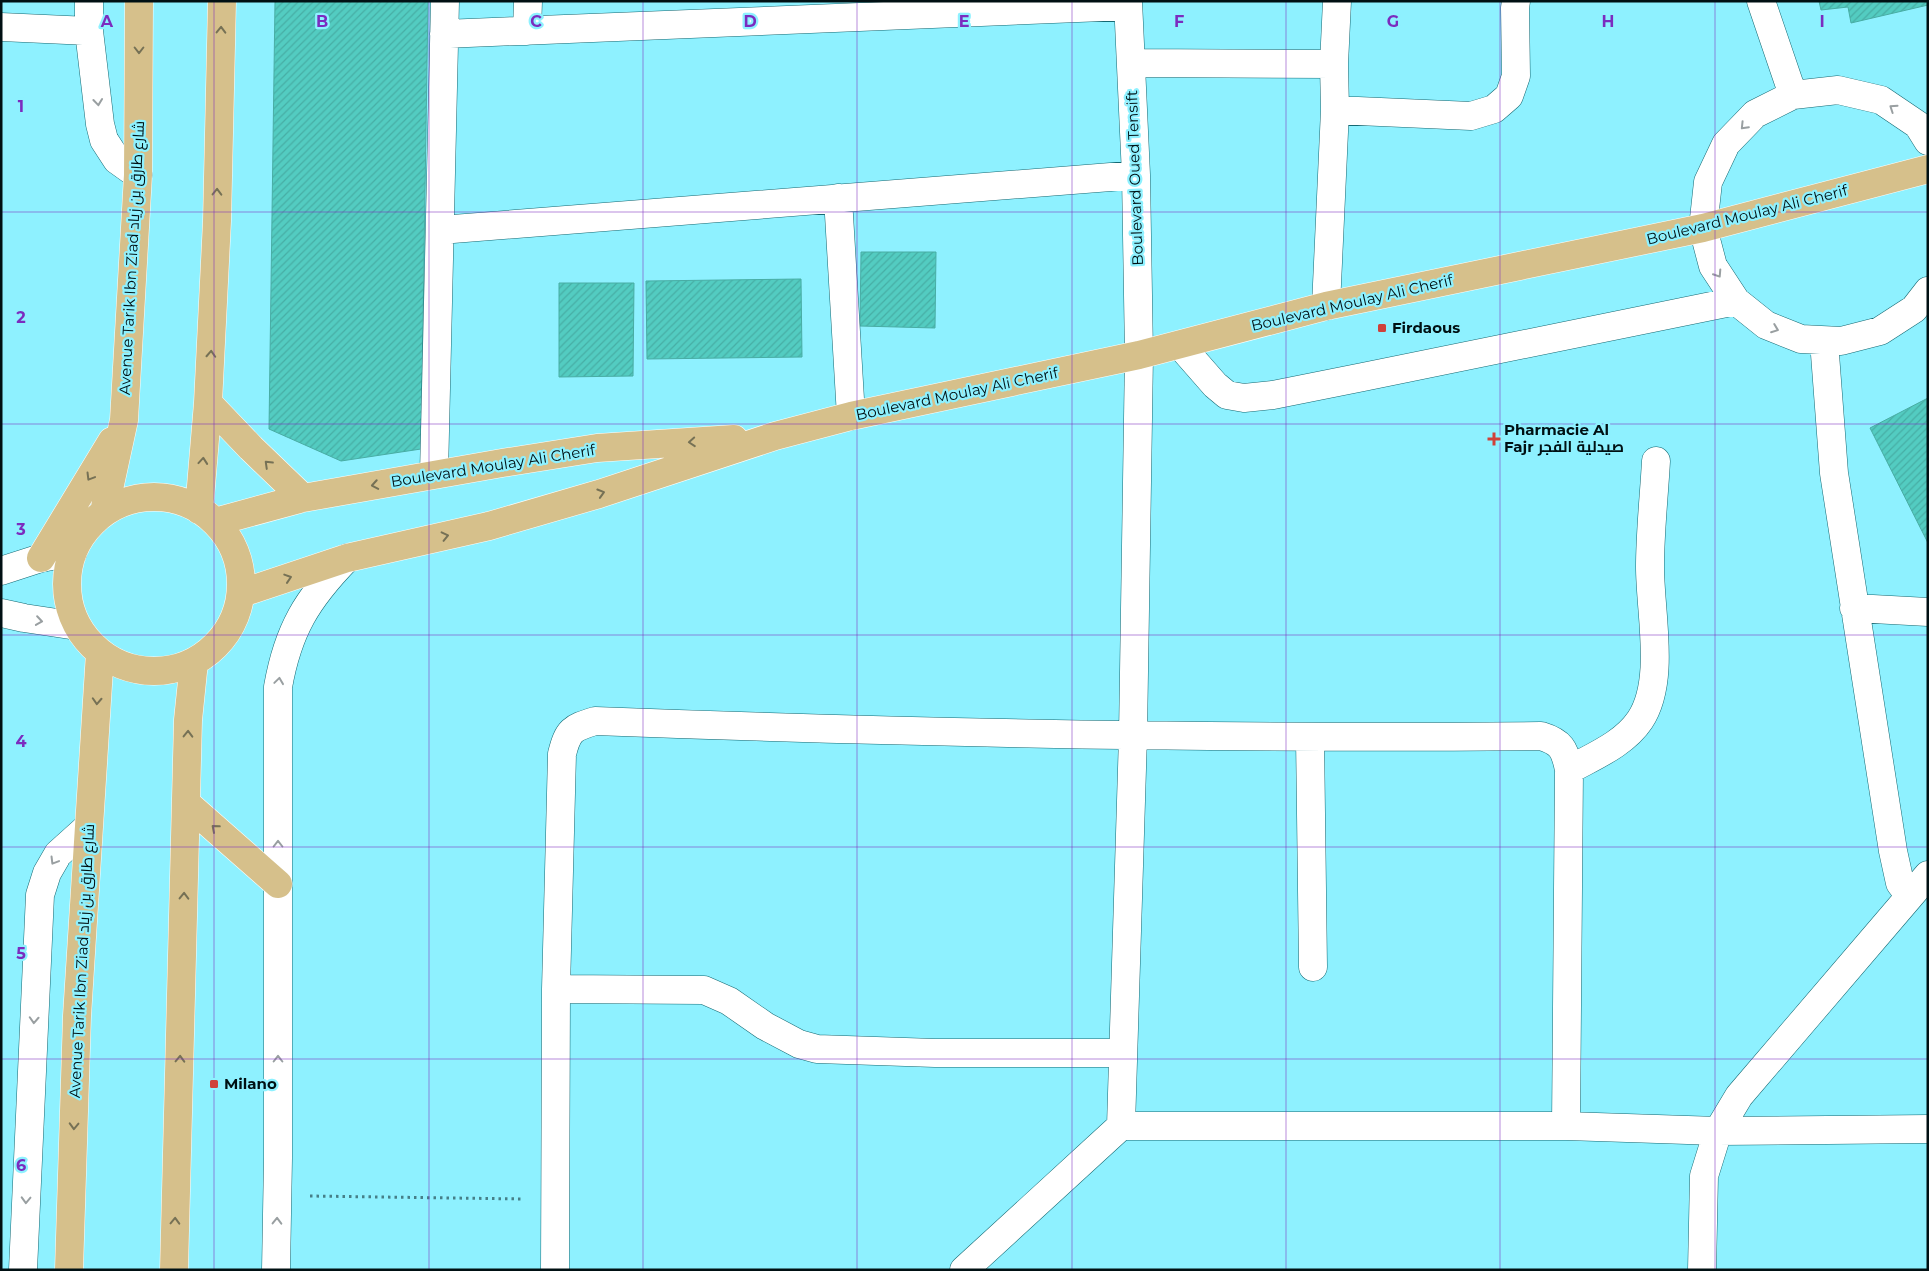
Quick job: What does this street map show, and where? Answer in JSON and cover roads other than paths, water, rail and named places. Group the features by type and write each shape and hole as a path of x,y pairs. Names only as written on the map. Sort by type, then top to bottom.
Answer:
{"main road":[{"name":"Avenue Tarik Ibn Ziad شارع طارق بن زياد","path":"104,512 124,420 138,175 140,1"},
{"path":"207,516 208,403 217,221 222,1"},
{"name":"Boulevard Moulay Ali Cherif","path":"242,593 348,558 489,526 599,494 775,436 851,416 1139,355 1326,306 1703,228 1928,169"},
{"path":"208,403 303,498"},
{"path":"42,558 124,420"},
{"name":"Boulevard Moulay Ali Cherif","path":"207,516 434,474 597,448 775,436"},
{"path":"158,496 186,502 207,516 230,538 240,564 242,593 234,620 218,644 204,657 168,671 140,671 112,662 90,644 72,618 66,589 69,560 82,533 104,512 129,500 158,496"},
{"name":"Avenue Tarik Ibn Ziad شارع طارق بن زياد","path":"69,1270 78,1016 100,653"},
{"path":"174,1270 188,720 194,662"},
{"path":"186,803 278,884"}],"street":[{"path":"89,1 89,30 100,124 104,140 117,160 138,175"},
{"path":"434,474 445,1"},
{"path":"527,31 528,1"},
{"path":"1326,306 1335,110 1334,64 1337,1"},
{"path":"1335,110 1471,116 1494,109 1509,96 1516,76 1516,1"},
{"path":"1761,1 1793,95"},
{"path":"444,34 1128,4"},
{"name":"Boulevard Oued Tensift","path":"1120,1126 1133,736 1139,355 1136,174 1128,4"},
{"path":"1,27 89,30"},
{"path":"1131,63 1334,64"},
{"path":"1928,141 1918,125 1881,100 1838,90 1793,95 1755,114 1726,144 1708,182 1703,228 1713,266 1736,301 1766,325 1801,339 1841,341 1880,331 1914,309 1928,291"},
{"path":"440,230 1136,174"},
{"path":"838,198 851,416"},
{"path":"1180,344 1221,390 1227,394 1244,398 1273,395 1345,381 1736,301"},
{"path":"1824,340 1834,473 1854,608 1893,851 1900,883 1909,895"},
{"path":"1569,770 1600,754 1628,735 1640,719 1650,700 1655,677 1650,568 1656,461"},
{"path":"1,571 42,558 73,552"},
{"path":"276,1270 278,687 282,663 304,610 324,582 348,558"},
{"path":"1854,608 1928,612"},
{"path":"1,613 77,626"},
{"path":"555,1270 556,989 562,754 566,738 572,730 595,721 814,730 939,730 1133,736 1541,736 1551,739 1562,747 1569,770 1566,1126"},
{"path":"1310,737 1312,967"},
{"path":"23,1270 40,895 46,873 58,854 88,827"},
{"path":"1702,1270 1704,1176 1718,1131 1739,1096 1928,875"},
{"path":"556,989 704,990 729,1001 765,1026 799,1044 817,1049 935,1053 1122,1053"},
{"path":"964,1270 1120,1126 1566,1126 1718,1131 1928,1129"}],"place":[{"name":"Firdaous","path":"1382,328"},
{"name":"Pharmacie Al Fajr صيدلية الفجر","path":"1494,439"},
{"name":"Milano","path":"214,1084"}]}
